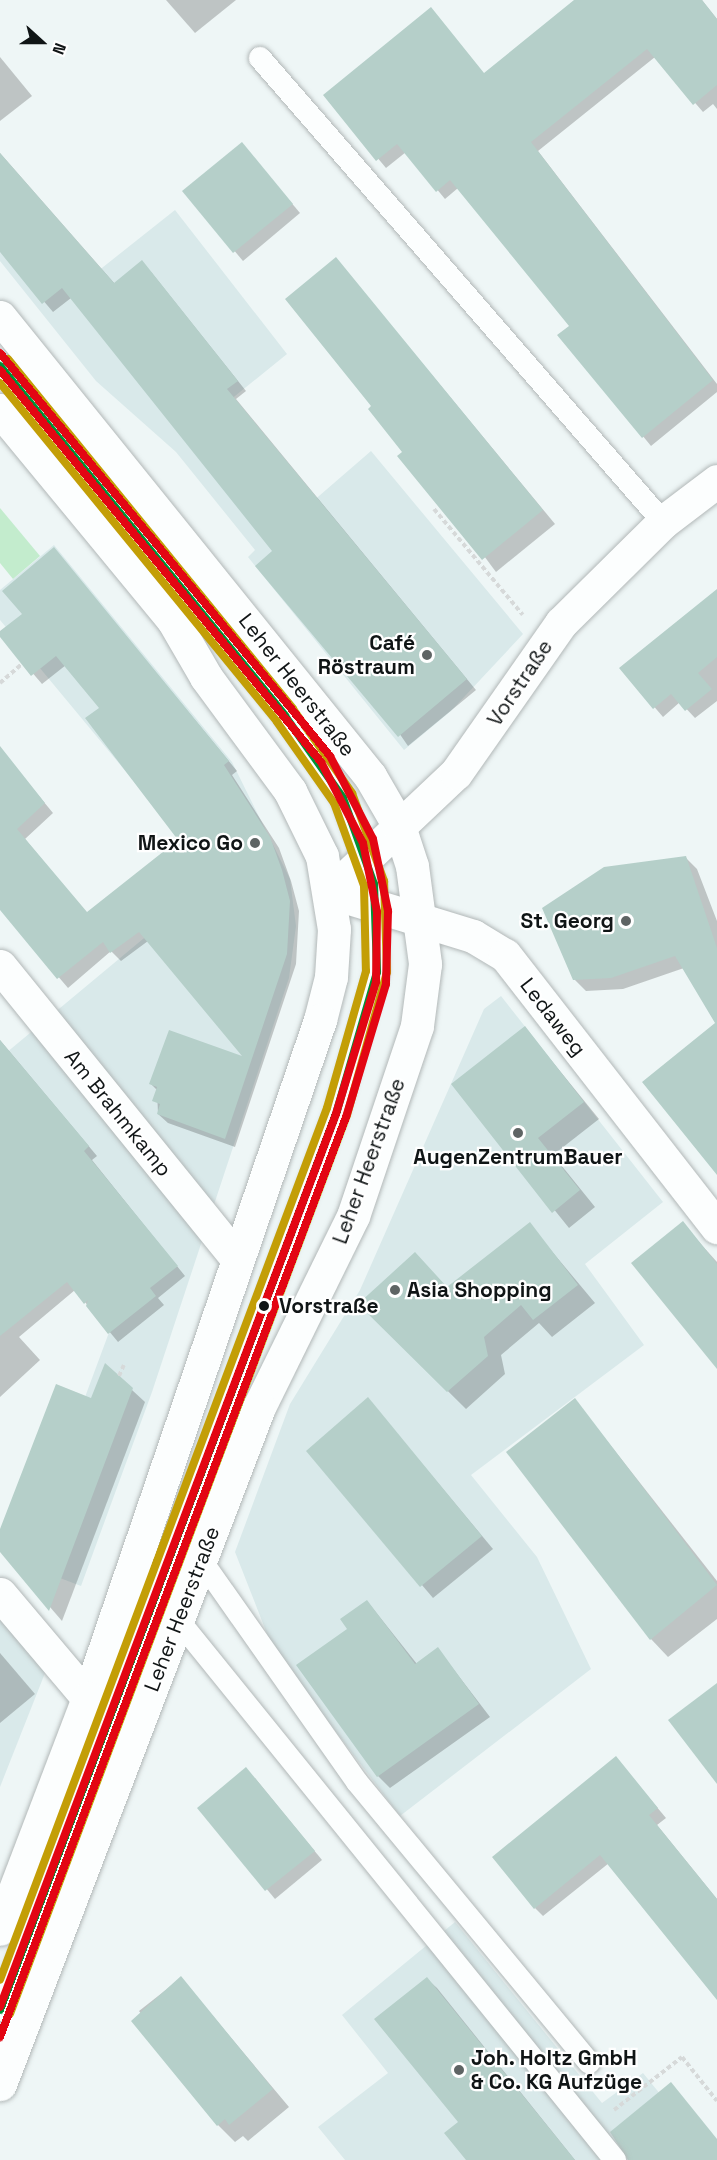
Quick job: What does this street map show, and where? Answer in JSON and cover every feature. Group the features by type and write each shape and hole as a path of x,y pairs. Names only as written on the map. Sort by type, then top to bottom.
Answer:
{"main road":[{"name":"Leher Heerstraße","path":"0,317 370,776 399,826 422,920 425,989 417,1026 353,1216 260,1407 0,2084"},
{"path":"0,410 173,620 206,677 290,791 322,856 330,892 331,977 88,1698 0,1929"},
{"name":"Vorstraße","path":"330,892 456,773 547,643 663,522 717,481"},
{"name":"Ledaweg","path":"330,892 473,936 505,955 717,1227"},
{"name":"Am Brahmkamp","path":"0,966 237,1259"},
{"path":"0,1594 88,1698"}],"lane":[{"path":"260,58 663,522"},
{"path":"0,366 322,764 343,798 367,857 376,907 375,983 338,1111 0,2010"},
{"path":"201,1560 357,1782 589,2062"},
{"path":"178,1620 615,2160"}],"path":[{"path":"434,509 547,643"},
{"path":"0,682 22,664"},
{"path":"119,1376 124,1365"},
{"path":"590,2129 682,2057 717,2101"}],"shaded area":[{"path":"0,180 83,283 175,210 287,354 198,426 282,528 371,451 523,634 451,711 404,750 248,557 255,550 176,452 96,381 0,261"},
{"path":"54,545 232,762 290,879 296,926 289,978 152,1392 81,1586 23,1564 127,1284 0,1058 215,879 0,620 0,590"},
{"path":"501,996 663,1202 585,1264 644,1345 471,1475 537,1557 591,1669 400,1816 273,1649 235,1552 290,1404 360,1290 484,1009"},
{"path":"0,1616 47,1668 0,1787"},
{"path":"455,1922 602,2103 643,2073 714,2160 345,2160 318,2127 388,2073 342,2015"}],"green space":[{"path":"0,508 40,556 13,579 0,563"}],"building":[{"path":"574,0 702,0 717,19 717,85 693,105 647,49 531,142 713,380 642,438 557,335 569,326 450,180 436,192 397,144 376,161 323,95 431,7 484,73"},
{"path":"242,142 293,204 233,253 182,191"},
{"path":"0,153 114,283 142,260 238,381 227,389 467,679 398,737 255,566 272,551 62,288 42,304 0,252"},
{"path":"336,257 543,510 482,560 397,456 402,452 368,409 371,406 285,299"},
{"path":"54,547 229,761 224,765 270,837 282,870 290,901 287,954 225,1139 157,1114 160,1104 152,1101 157,1087 149,1084 169,1030 242,1056 139,932 110,953 103,942 57,979 0,910 0,746 45,803 17,829 87,912 178,840 85,718 99,708 56,656 31,676 0,637 0,631 22,614 2,591"},
{"path":"717,589 717,657 698,673 712,689 685,711 671,694 653,709 619,668"},
{"name":"St. Georg","path":"686,856 717,948 717,1175 642,1082 715,1023 675,956 611,978 573,980 542,908 604,867"},
{"path":"525,1026 584,1102 538,1138 580,1190 552,1213 451,1084"},
{"path":"0,1040 89,1146 84,1151 178,1266 150,1288 156,1296 108,1334 86,1306 88,1300 84,1304 67,1282 0,1336"},
{"path":"683,1221 717,1264 717,1369 631,1263"},
{"path":"530,1222 578,1285 533,1320 521,1305 484,1337 488,1356 447,1392 358,1304 415,1252 447,1287"},
{"path":"105,1363 133,1388 49,1611 0,1552 0,1529 56,1384 91,1398"},
{"path":"368,1397 482,1536 420,1587 306,1451"},
{"path":"575,1398 717,1585 650,1640 506,1452"},
{"path":"367,1600 415,1664 438,1647 479,1704 377,1777 296,1665 347,1629 340,1619"},
{"path":"717,1683 717,1784 668,1720"},
{"path":"616,1756 658,1808 649,1815 717,1899 717,2000 600,1855 534,1909 492,1857"},
{"path":"246,1767 315,1851 265,1891 197,1808"},
{"path":"181,1976 273,2089 229,2125 225,2119 217,2126 131,2021"},
{"name":"Joh. Holtz GmbH & Co. KG Aufzüge","path":"427,1977 575,2160 466,2160 444,2133 458,2122 374,2019"},
{"path":"671,2082 717,2139 717,2160 628,2160 610,2132"}],"transit line":[{"path":"0,353 330,756 373,839 388,911 386,984 346,1117 0,2037"},
{"path":"8,359 293,709 352,793 384,881 387,972 347,1115 10,2014"},
{"path":"0,366 285,716 343,798 374,884 377,972 337,1111 0,2010"},
{"path":"0,370 321,762 363,843 377,912 376,982 336,1114 0,2007"},
{"path":"0,383 277,722 334,803 364,886 366,971 327,1108 0,1980"}],"place":[{"name":"Café Röstraum","path":"427,655"},
{"name":"Mexico Go","path":"255,843"},
{"name":"St. Georg","path":"626,921"},
{"name":"AugenZentrumBauer","path":"518,1133"},
{"name":"Asia Shopping","path":"395,1290"},
{"name":"Vorstraße","path":"264,1306"},
{"name":"Joh. Holtz GmbH & Co. KG Aufzüge","path":"459,2070"}]}
